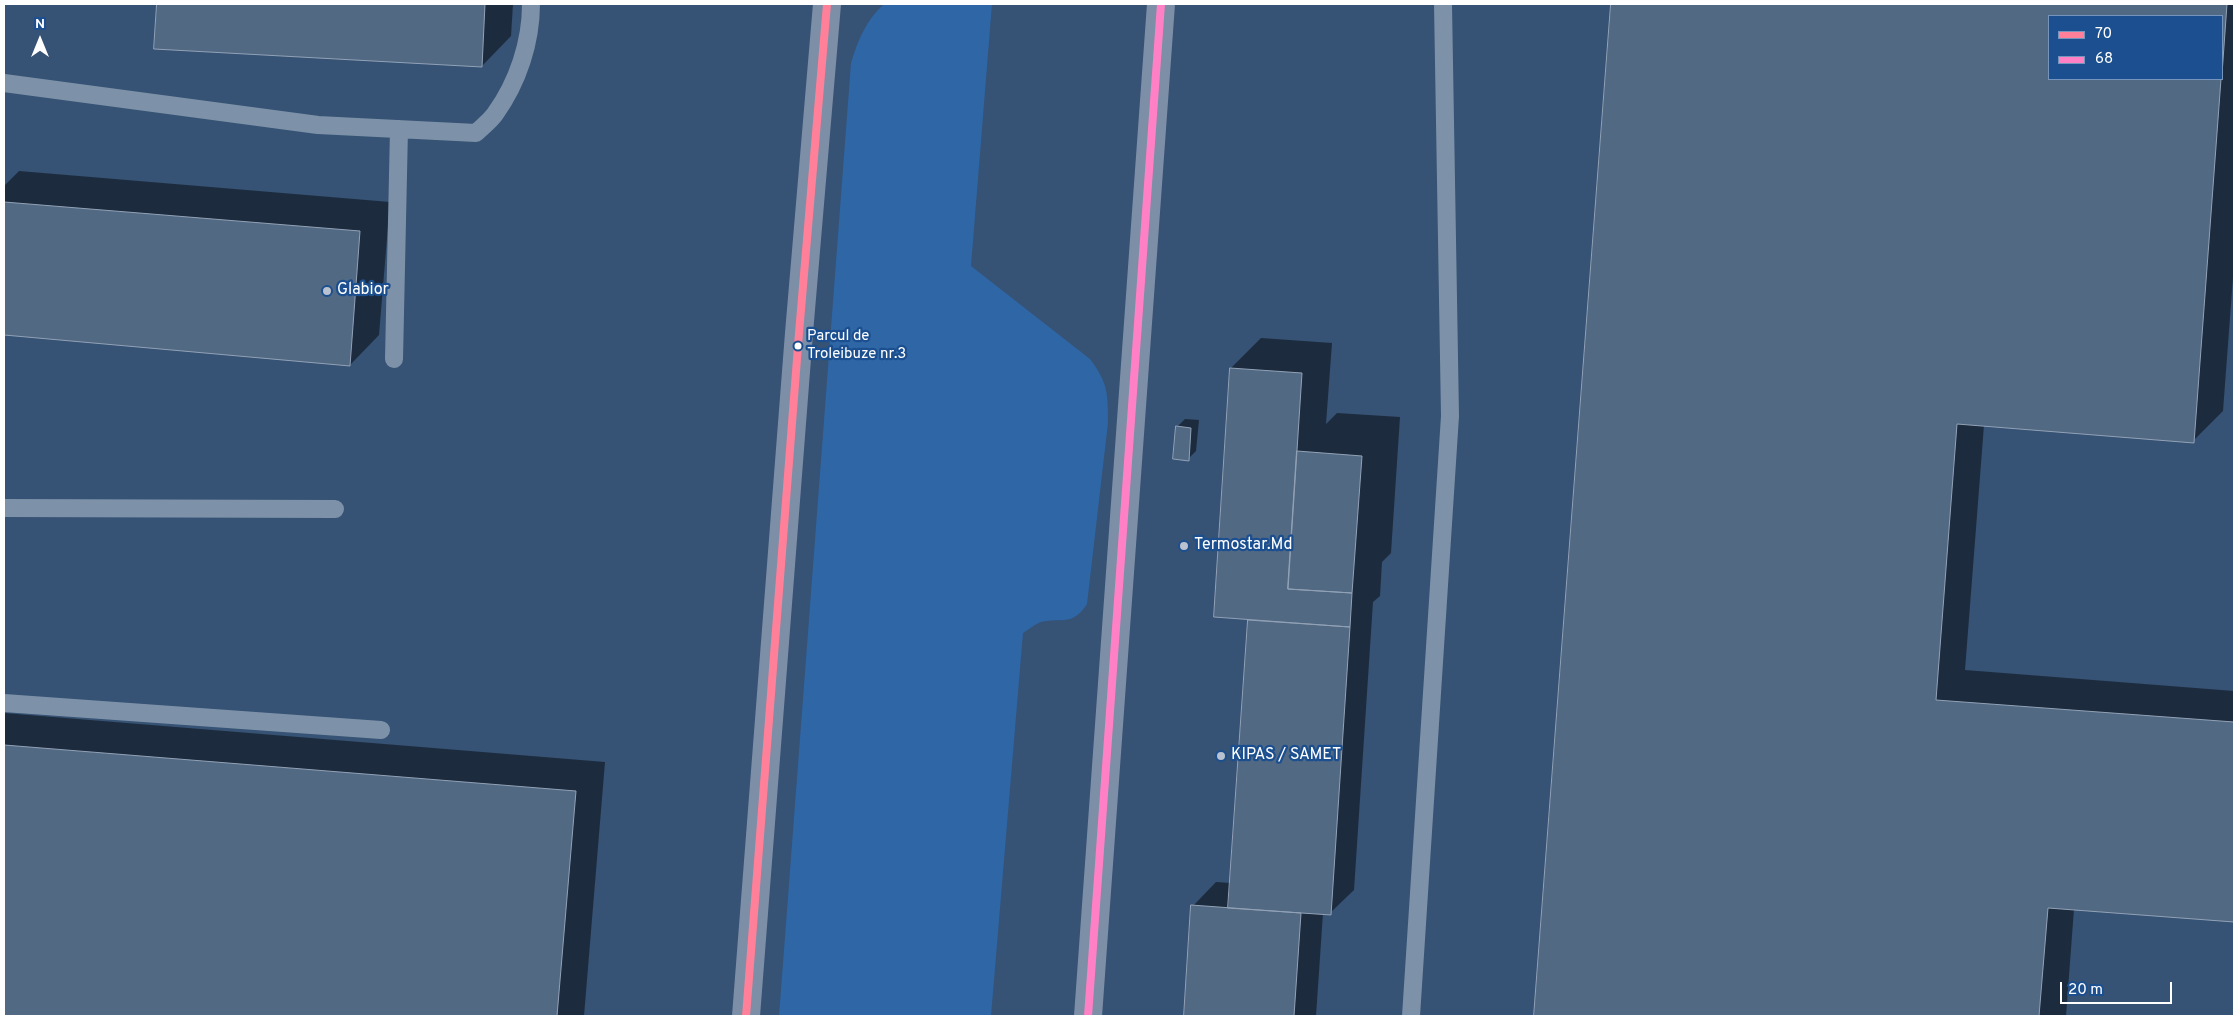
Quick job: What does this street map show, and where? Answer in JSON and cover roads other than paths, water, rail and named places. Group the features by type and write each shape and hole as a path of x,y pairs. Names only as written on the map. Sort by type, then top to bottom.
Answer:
{"main road":[{"path":"746,1016 799,333 827,4"},
{"path":"1088,1016 1161,4"}],"lane":[{"path":"4,83 318,125 476,133 495,114 520,66 528,42 531,4"},
{"path":"1411,1016 1450,416 1443,4"},
{"path":"394,359 399,129"},
{"path":"4,508 335,509"},
{"path":"4,703 381,730"}],"place":[{"name":"Glabior","path":"327,291"},
{"name":"Parcul de Troleibuze nr.3","path":"798,346"},
{"name":"Termostar.Md","path":"1184,546"},
{"name":"KIPAS / SAMET","path":"1221,756"}]}
